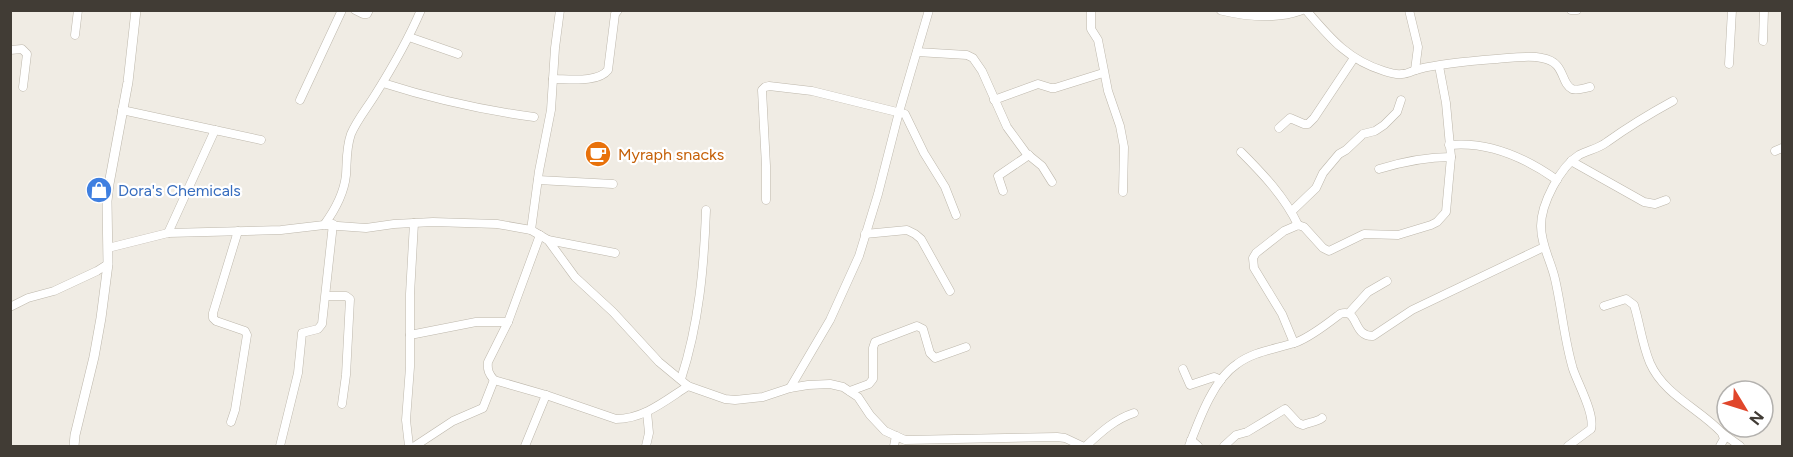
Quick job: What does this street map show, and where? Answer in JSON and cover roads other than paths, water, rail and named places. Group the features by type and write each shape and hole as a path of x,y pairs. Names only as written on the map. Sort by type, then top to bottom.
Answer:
{"street":[{"path":"75,35 78,10"},
{"path":"74,447 101,318 108,264 107,201 132,56 136,10"},
{"path":"300,100 342,10"},
{"path":"355,10 367,14 369,10"},
{"path":"324,225 335,209 342,192 351,135 409,37 421,10"},
{"path":"531,231 550,110 560,10"},
{"path":"553,79 597,78 606,74 615,14 618,10"},
{"path":"790,388 830,320 859,256 929,10"},
{"path":"1091,10 1091,29 1098,40 1103,72 1120,126 1124,147 1123,192"},
{"path":"1221,10 1278,16 1301,10"},
{"path":"1306,10 1339,47 1354,58 1373,68 1394,74 1479,61 1540,57 1558,66 1572,89 1590,87"},
{"path":"1409,10 1418,47 1414,70"},
{"path":"1571,10 1576,10"},
{"path":"1729,64 1732,10"},
{"path":"1763,41 1764,10"},
{"path":"409,37 458,54"},
{"path":"10,50 22,48 27,54 23,87"},
{"path":"917,52 971,56 982,71 1007,127 1029,155 1042,166 1052,182"},
{"path":"1279,128 1290,118 1304,124 1310,122 1354,58"},
{"path":"1294,343 1282,314 1252,263 1256,253 1284,231 1298,225 1304,227 1323,248 1329,251 1365,234 1398,235 1437,222 1446,212 1451,157 1446,103 1439,66"},
{"path":"994,100 1038,84 1055,88 1103,72"},
{"path":"383,82 447,102 534,117"},
{"path":"766,200 762,90 765,87 812,91 906,115 924,153 945,187 956,215"},
{"path":"1292,210 1316,188 1323,174 1339,154 1364,134 1384,125 1397,112 1401,100"},
{"path":"1568,447 1591,429 1592,418 1571,363 1554,275 1544,247 1541,227 1542,211 1557,180 1571,161 1598,148 1618,133 1673,101"},
{"path":"122,110 261,140"},
{"path":"168,233 215,130"},
{"path":"1449,145 1466,143 1522,158 1537,165 1557,180"},
{"path":"1241,152 1263,174 1292,210 1298,225"},
{"path":"1003,190 999,175 1029,155"},
{"path":"1379,169 1419,160 1451,157"},
{"path":"1571,161 1644,202 1655,204 1666,200"},
{"path":"538,180 613,184"},
{"path":"681,379 690,350 700,291 706,210"},
{"path":"108,248 168,233 281,230 333,224 366,228 414,223 496,224 531,231 548,240 615,253"},
{"path":"409,447 406,420 410,367 410,294 414,223"},
{"path":"280,447 298,373 302,333 320,328 326,296 333,224"},
{"path":"866,234 907,230 915,234 921,239 950,291"},
{"path":"231,422 247,335 245,331 216,321 213,313 238,231"},
{"path":"540,236 508,322 488,362 488,369 494,380 616,419 647,412 688,386"},
{"path":"548,240 575,277 613,312 659,362 688,386 726,399 763,397 790,388 830,384 850,391 858,397 885,431 905,440 1057,437 1065,438 1084,447 1122,417 1134,413"},
{"path":"1348,313 1351,314 1363,334 1373,336 1412,310 1544,247"},
{"path":"10,307 28,298 54,291 108,264"},
{"path":"1198,447 1190,443 1197,423 1221,380 1235,364 1256,354 1301,340 1340,315 1348,313 1368,292 1387,281"},
{"path":"326,296 346,296 350,299 342,404"},
{"path":"1604,306 1626,299 1634,305 1647,354 1657,374 1675,394 1715,428"},
{"path":"410,335 476,322 508,322"},
{"path":"850,391 869,384 873,379 875,342 902,331 917,326 923,328 930,353 935,358 966,347"},
{"path":"1183,369 1190,385 1214,377 1221,380"},
{"path":"415,447 453,421 483,408 494,380"},
{"path":"525,447 546,395"},
{"path":"1224,447 1236,435 1247,432 1285,409 1298,423 1318,421 1322,418"},
{"path":"646,447 649,433 647,412"},
{"path":"894,447 896,436"}],"place":[{"name":"Myraph snacks","path":"598,154"},
{"name":"Dora's Chemicals","path":"99,190"}]}
